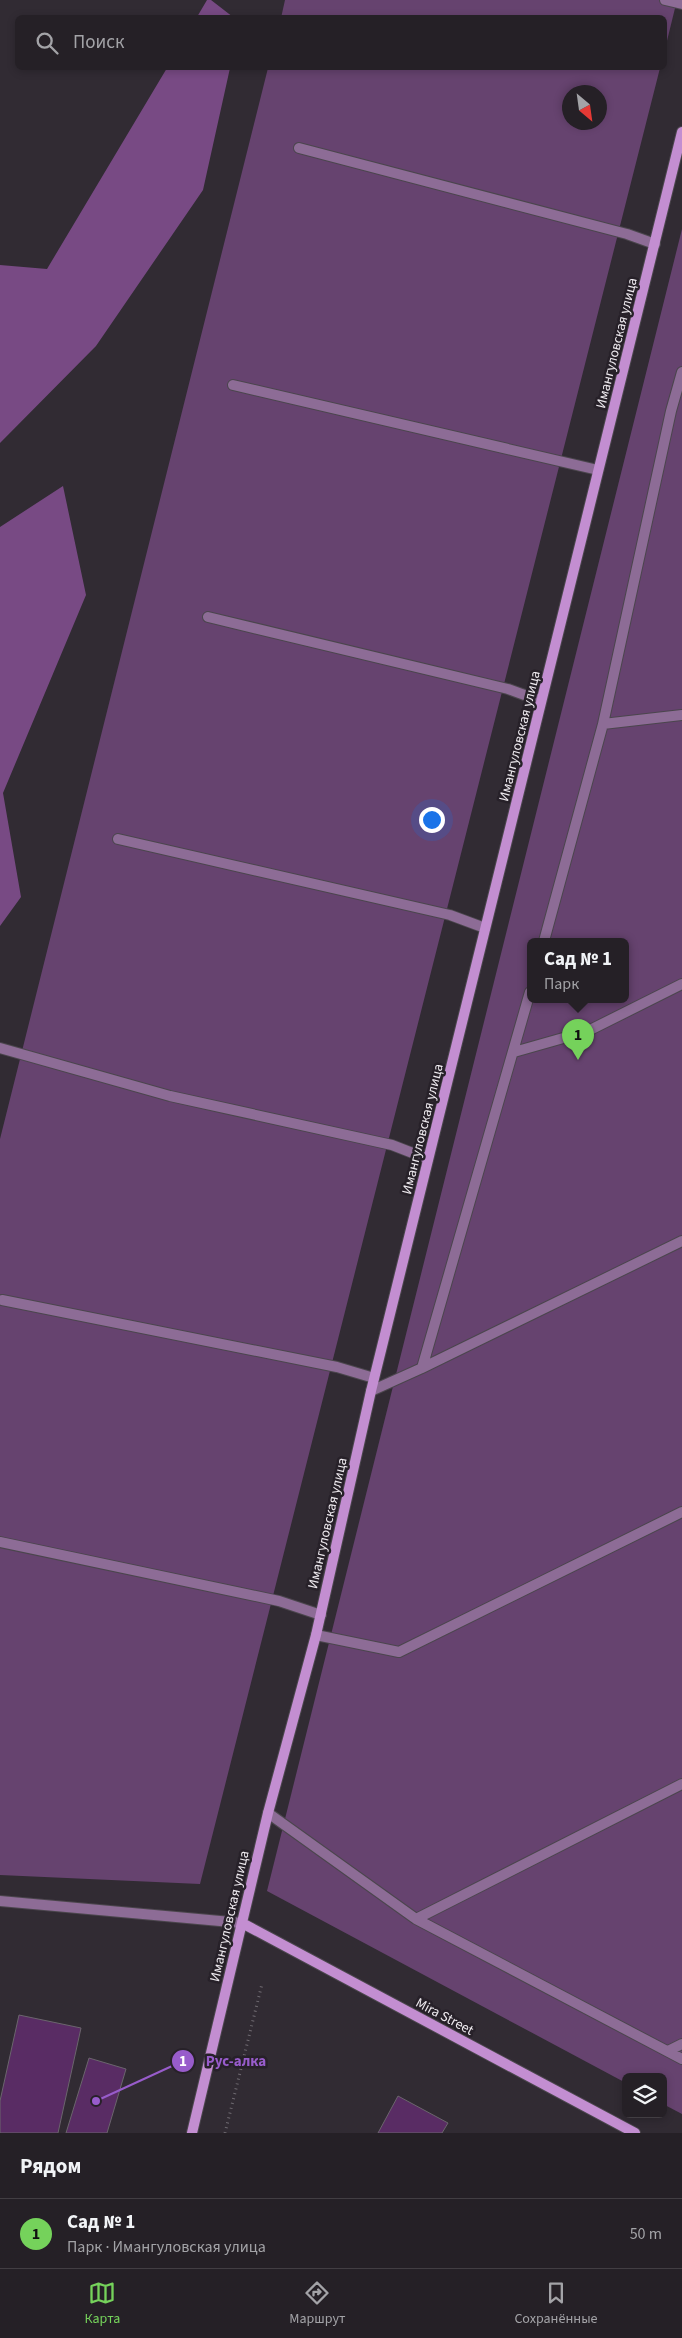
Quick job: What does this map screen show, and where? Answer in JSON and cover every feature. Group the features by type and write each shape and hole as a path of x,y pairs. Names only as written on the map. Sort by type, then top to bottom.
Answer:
{"street":[{"name":"Имангуловская улица","path":"192,2133 268,1813 321,1615 374,1378 682,132"},
{"name":"Mira Street","path":"242,1923 635,2133"}],"lane":[{"path":"665,0 682,4"},
{"path":"299,148 627,234 655,244"},
{"path":"545,938 603,724 671,411 682,372"},
{"path":"234,385 598,470"},
{"path":"671,411 682,408"},
{"path":"208,617 508,689 541,701"},
{"path":"603,724 682,715"},
{"path":"118,839 450,915 485,928"},
{"path":"514,1052 588,1031 682,984"},
{"path":"422,1368 527,1003"},
{"path":"0,1048 170,1096 392,1145 428,1158"},
{"path":"371,1391 682,1241"},
{"path":"2,1300 337,1367 374,1378"},
{"path":"316,1635 399,1652 682,1512"},
{"path":"0,1542 279,1601 321,1615"},
{"path":"416,1919 682,1784"},
{"path":"268,1813 416,1919 682,2059"},
{"path":"0,1901 242,1923"},
{"path":"668,2051 682,2044"}],"path":[{"path":"225,2133 262,1984"}],"shaded area":[{"path":"207,0 211,0 230,15 198,15"},
{"path":"285,0 677,0 667,41 667,15 282,15"},
{"path":"166,70 230,70 203,190 96,346 0,443 0,265 47,269"},
{"path":"267,70 659,70 200,1884 0,1875 0,1139"},
{"path":"682,229 682,2114 667,2106 667,2073 622,2073 622,2081 267,1891"},
{"path":"63,486 86,595 3,793 21,897 0,926 0,527"}],"building":[{"path":"19,2015 81,2028 58,2133 0,2133 0,2101"},
{"path":"89,2058 126,2069 107,2133 66,2133"},
{"path":"398,2096 448,2123 442,2133 378,2133"}],"place":[{"name":"Сад № 1","path":"578,1060"},
{"name":"Рус-алка","path":"96,2101"}]}
